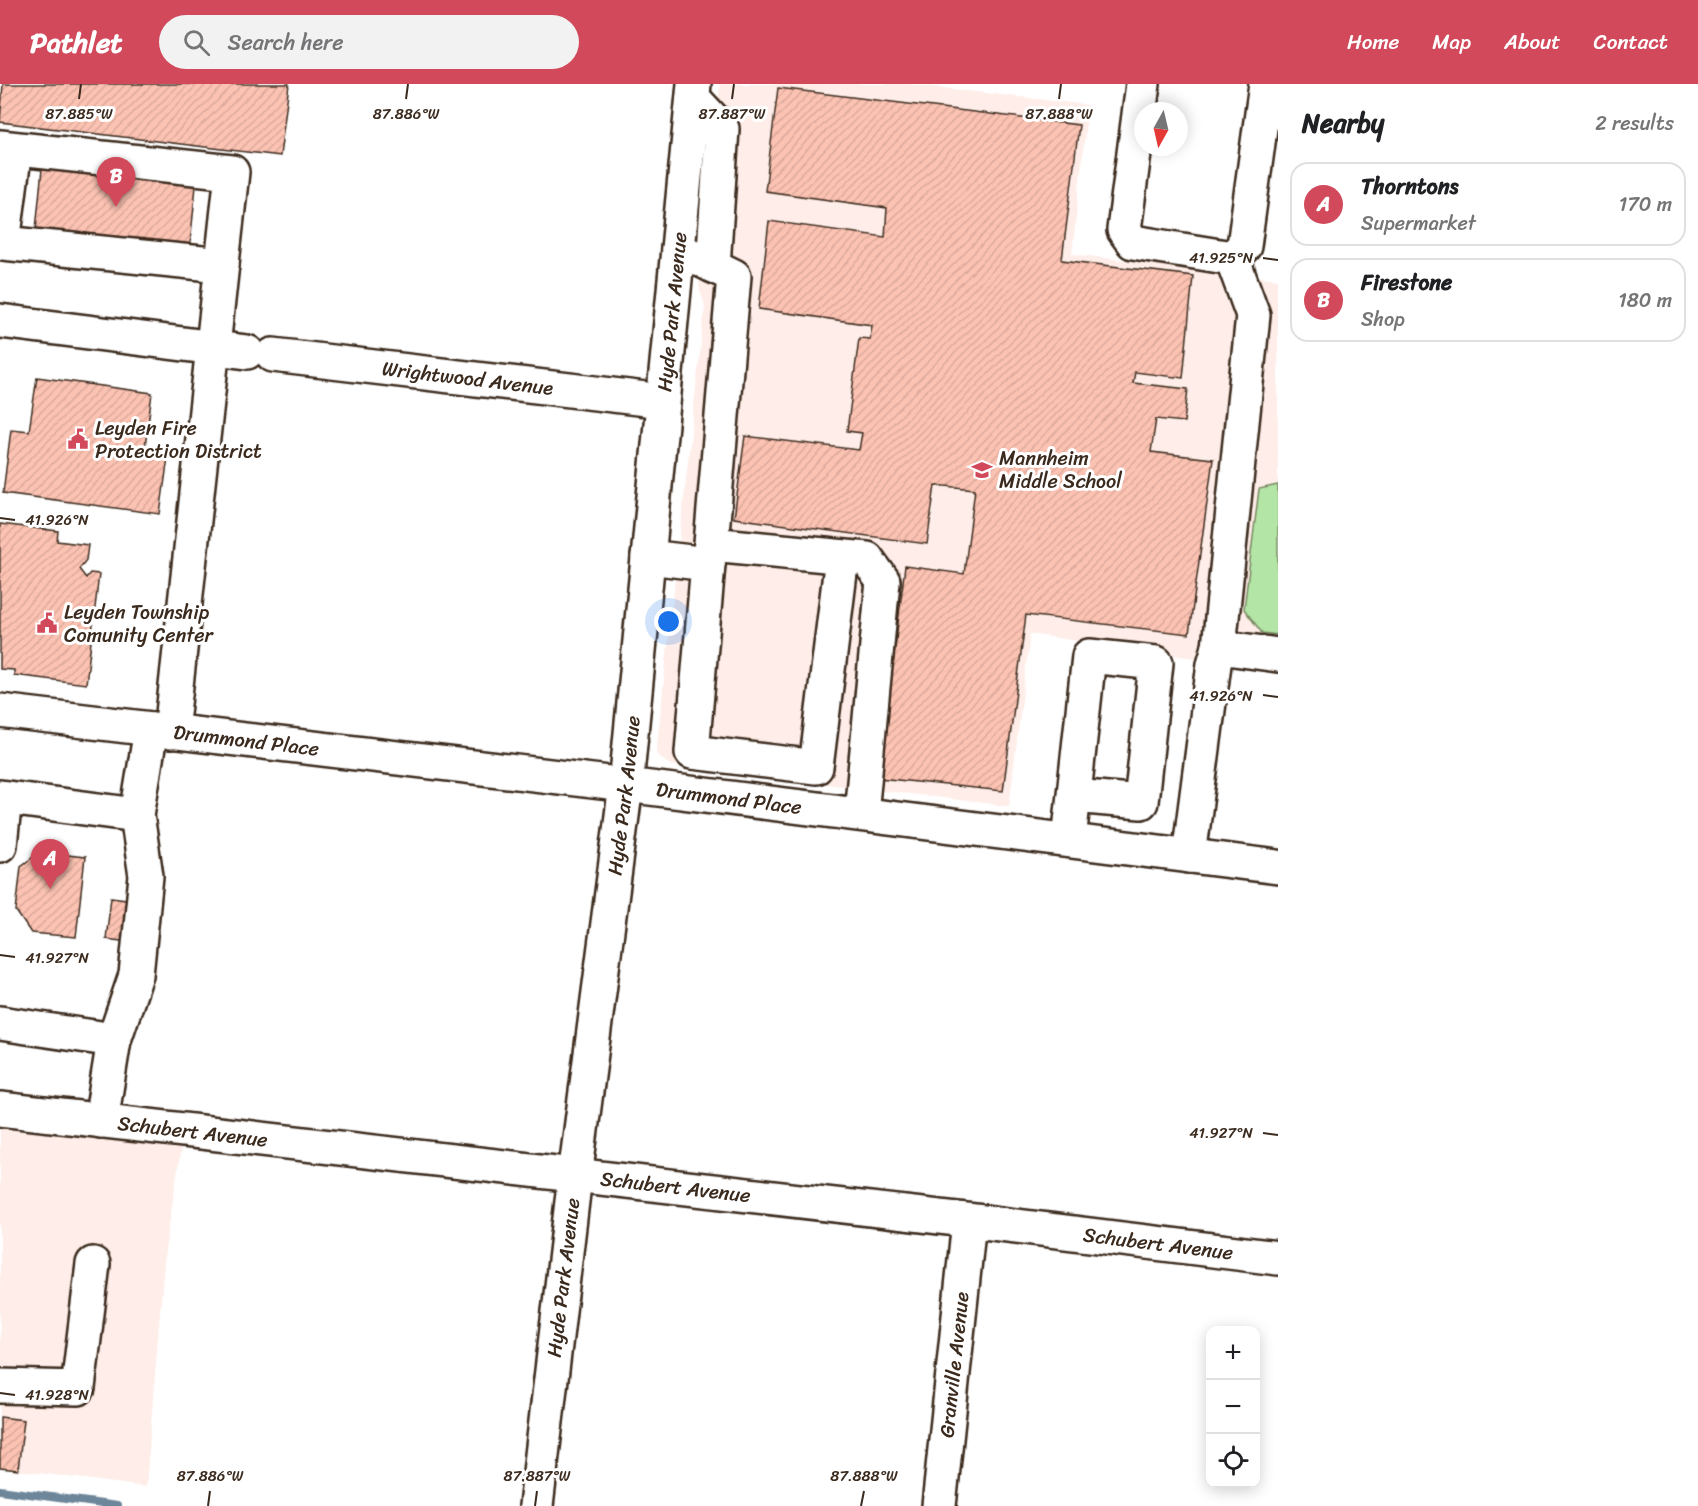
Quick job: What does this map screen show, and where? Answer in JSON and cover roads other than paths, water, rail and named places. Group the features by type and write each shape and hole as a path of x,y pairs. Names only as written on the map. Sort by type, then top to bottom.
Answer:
{"street":[{"path":"1143,84 1124,230 1133,242 1232,258"},
{"path":"1232,258 1244,246 1266,84"},
{"path":"693,91 722,129 713,266"},
{"name":"Hyde Park Avenue","path":"536,1506 575,1176 626,785 693,91"},
{"path":"101,1121 114,1040 136,975 146,876 137,815 161,731 213,348 222,265 232,172 7,148 1,243 222,265"},
{"path":"678,249 734,276 692,752 816,767 842,557"},
{"path":"1189,856 1214,664 1219,647 1253,315 1232,258"},
{"name":"Wrightwood Avenue","path":"0,321 663,401"},
{"path":"648,557 710,554 867,559 883,581 861,814"},
{"path":"1219,647 1278,655"},
{"name":"Drummond Place","path":"0,711 626,785 1278,867"},
{"path":"1070,840 1074,796"},
{"path":"0,844 2,797 137,815"},
{"path":"0,1023 114,1040"},
{"name":"Schubert Avenue","path":"0,1109 1278,1258"},
{"name":"Granville Avenue","path":"939,1506 969,1221"},
{"path":"0,1386 78,1388 93,1264"}],"waterway":[{"path":"0,1490 117,1506"}],"place":[{"name":"Firestone","path":"116,207"},
{"name":"Leyden Fire Protection District","path":"78,439"},
{"name":"Mannheim Middle School","path":"982,470"},
{"name":"Leyden Township Comunity Center","path":"47,623"},
{"name":"Thorntons","path":"50,889"}]}
